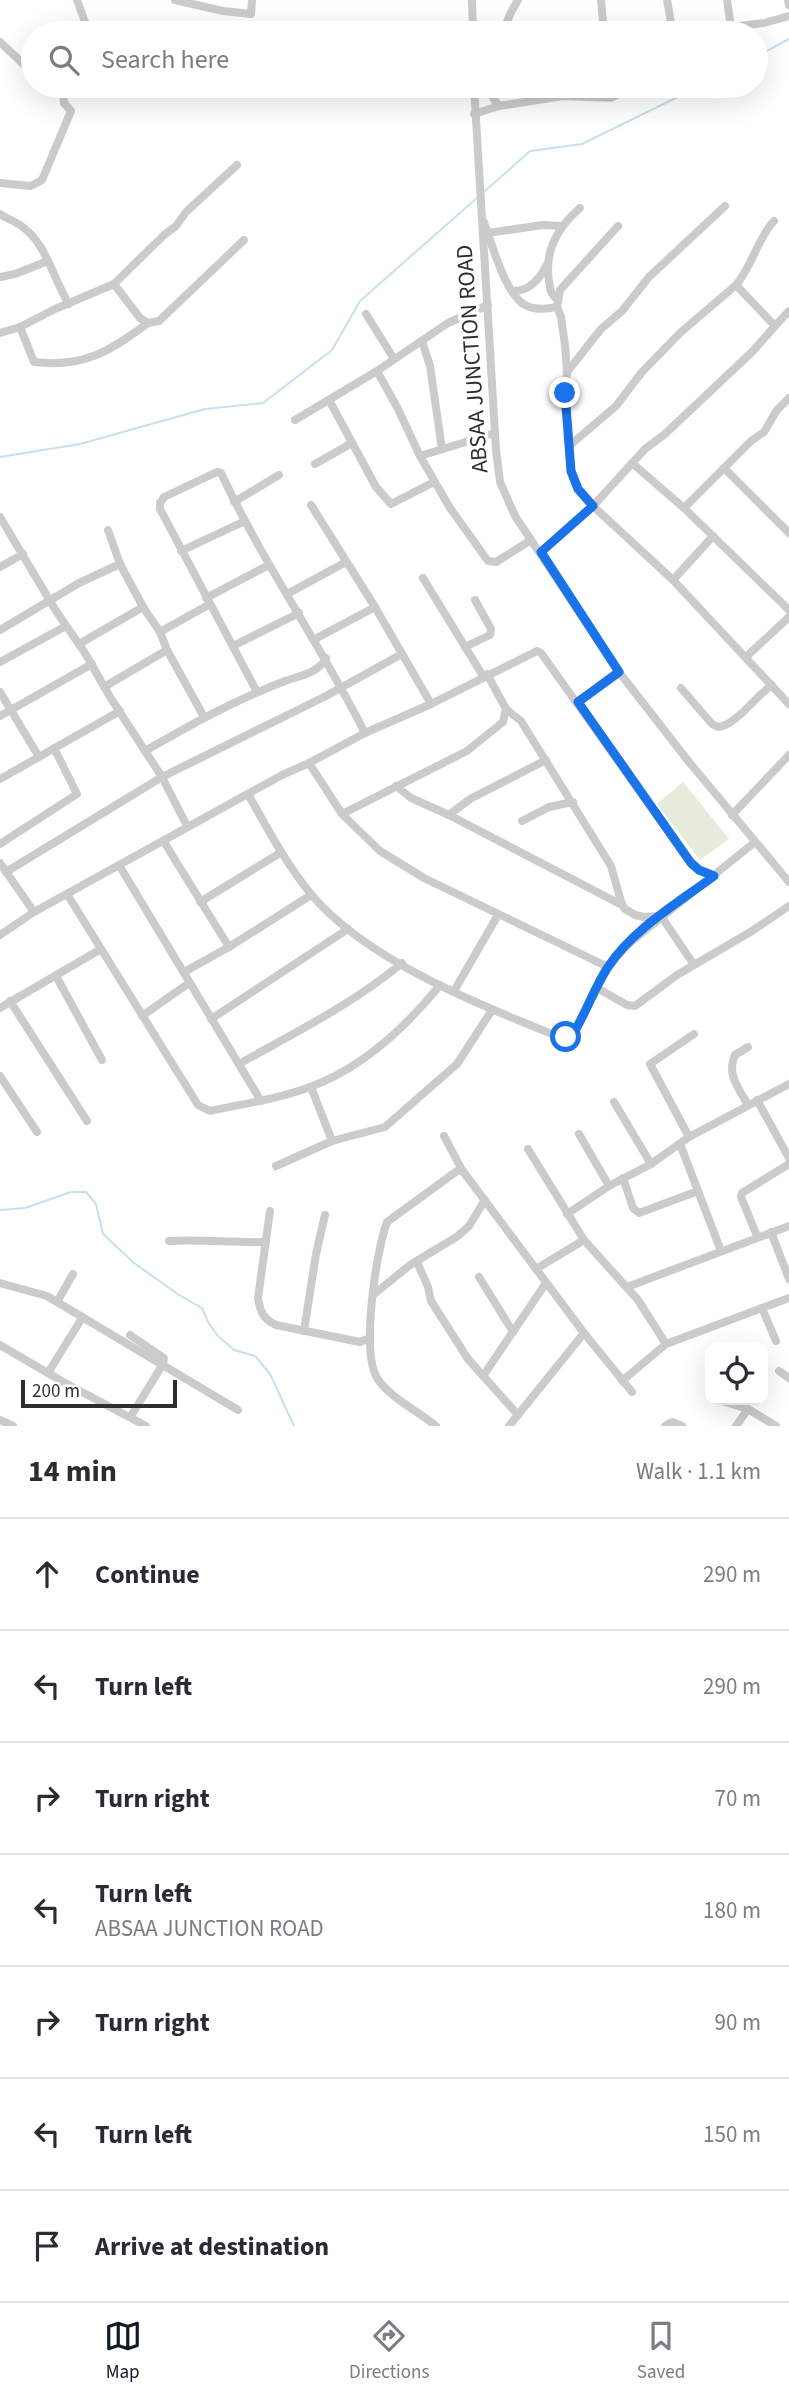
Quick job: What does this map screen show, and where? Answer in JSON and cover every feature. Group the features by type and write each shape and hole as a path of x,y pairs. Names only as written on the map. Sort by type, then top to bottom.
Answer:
{"street":[{"path":"77,0 85,21"},
{"path":"175,0 223,11 251,14 253,0"},
{"path":"472,0 473,21"},
{"path":"507,21 518,0"},
{"path":"601,0 603,21"},
{"path":"667,0 671,21"},
{"path":"727,0 730,21"},
{"path":"768,22 789,16"},
{"path":"0,43 21,62"},
{"path":"0,183 31,186 42,180 71,111 63,98"},
{"name":"ABSAA JUNCTION ROAD","path":"474,98 495,433 502,490 531,540 619,672 732,815 789,882"},
{"path":"493,98 499,106"},
{"path":"474,114 499,106 550,98"},
{"path":"0,333 20,327 114,284 237,165"},
{"path":"567,372 601,329 622,311 649,277 725,206"},
{"path":"512,291 526,289 536,282 546,267 554,239 562,226 580,208"},
{"path":"480,212 500,267 512,291 523,304 531,307 558,304"},
{"path":"2,218 20,225 46,254 59,288 69,303"},
{"path":"569,446 616,406 642,372 680,332 736,285 761,245 767,228 774,221"},
{"path":"488,233 543,225 562,226"},
{"path":"558,304 560,290 618,226"},
{"path":"20,327 34,362 50,365 92,358 117,346 148,323 159,321 244,240"},
{"path":"0,277 48,261"},
{"path":"546,267 551,292 561,317 567,372 565,393 571,471 578,489 673,580 789,704"},
{"path":"114,284 140,318 148,323"},
{"path":"736,285 775,326"},
{"path":"295,419 377,371 448,323 488,305"},
{"path":"541,552 593,506 632,463 753,351 789,311"},
{"path":"366,314 394,359"},
{"path":"422,341 430,366 442,449"},
{"path":"377,371 434,482 488,561 496,562 531,540"},
{"path":"329,400 376,487 391,504 434,482"},
{"path":"684,508 751,441 764,432 777,410 787,405"},
{"path":"419,456 495,433"},
{"path":"315,464 352,443"},
{"path":"632,463 684,508 788,607"},
{"path":"724,468 788,530"},
{"path":"257,692 160,509 164,497 219,472 269,565 326,658 365,733"},
{"path":"234,502 279,475"},
{"path":"311,505 431,704"},
{"path":"0,517 162,777 187,826"},
{"path":"181,551 245,521"},
{"path":"108,530 120,564 160,632 204,717"},
{"path":"673,580 713,536"},
{"path":"0,568 23,554"},
{"path":"287,594 346,562"},
{"path":"0,630 79,583 120,564"},
{"path":"160,632 269,565"},
{"path":"423,578 506,709 521,721 611,866 622,905"},
{"path":"465,647 491,632 475,600"},
{"path":"79,643 143,607"},
{"path":"315,639 374,607"},
{"path":"233,646 299,613"},
{"path":"746,657 789,617"},
{"path":"0,662 66,626"},
{"path":"104,687 167,650"},
{"path":"0,935 34,912 164,842 187,826 365,733 539,651 691,863 699,870 714,876"},
{"path":"6,872 162,777 324,697 401,654"},
{"path":"145,751 204,717 257,692 319,668 326,658"},
{"path":"0,716 92,664"},
{"path":"578,702 619,672"},
{"path":"681,688 712,724 718,727 729,724 772,685"},
{"path":"0,692 39,757"},
{"path":"342,814 467,751 503,722 506,709"},
{"path":"0,779 120,711"},
{"path":"0,844 77,794 54,748"},
{"path":"732,815 789,755"},
{"path":"449,815 470,799 546,760"},
{"path":"309,763 342,814 380,851 424,878 608,967"},
{"path":"396,786 411,798 622,905 635,915 661,916"},
{"path":"248,794 280,853 311,895 365,942 440,985 492,1010 557,1036 566,1037 573,1034 608,967 626,946 755,842"},
{"path":"522,821 549,807 572,802"},
{"path":"164,842 229,947"},
{"path":"200,902 280,853"},
{"path":"0,863 34,912"},
{"path":"119,865 261,1101"},
{"path":"67,894 203,1110 261,1101 311,1087 354,1066 413,1018 440,985"},
{"path":"184,972 311,895"},
{"path":"597,988 627,1005 635,1006 694,965 789,906"},
{"path":"454,991 498,915"},
{"path":"661,916 694,965"},
{"path":"211,1019 348,929"},
{"path":"0,1008 101,949"},
{"path":"239,1064 347,1003 402,963"},
{"path":"56,976 102,1060"},
{"path":"142,1016 189,983"},
{"path":"10,1002 87,1121"},
{"path":"276,1166 332,1141 385,1127 457,1064 492,1010"},
{"path":"689,1137 650,1064 694,1034"},
{"path":"748,1047 734,1055 731,1069 733,1079 748,1105"},
{"path":"0,1076 37,1132"},
{"path":"567,1213 622,1178 651,1164 689,1137 789,1084"},
{"path":"311,1087 332,1141"},
{"path":"757,1100 789,1158"},
{"path":"614,1102 651,1164"},
{"path":"579,1135 609,1186"},
{"path":"444,1136 462,1170 584,1333 632,1392"},
{"path":"680,1144 722,1251"},
{"path":"528,1149 584,1240 627,1287 666,1344"},
{"path":"757,1236 741,1197 742,1193 789,1164"},
{"path":"431,1425 379,1381 371,1360 373,1295 387,1222 462,1170"},
{"path":"622,1178 633,1208 639,1213 698,1191"},
{"path":"373,1295 416,1262 458,1236 469,1226 485,1200"},
{"path":"270,1211 258,1298 260,1310 267,1321 360,1342 370,1338"},
{"path":"304,1331 325,1216"},
{"path":"627,1287 789,1226"},
{"path":"771,1232 789,1279"},
{"path":"169,1241 194,1239 225,1243 264,1242"},
{"path":"536,1269 584,1240"},
{"path":"416,1262 428,1287 431,1301 468,1359 518,1415"},
{"path":"57,1302 73,1274"},
{"path":"479,1277 513,1332"},
{"path":"0,1283 41,1294 57,1302 238,1410"},
{"path":"483,1376 546,1283"},
{"path":"622,1381 666,1344 789,1298"},
{"path":"762,1308 776,1340"},
{"path":"48,1373 82,1318"},
{"path":"509,1426 584,1333"},
{"path":"130,1335 163,1355 163,1364 131,1416"},
{"path":"0,1346 146,1426"},
{"path":"779,1371 789,1378"},
{"path":"735,1405 748,1409 776,1426"},
{"path":"736,1426 748,1409"},
{"path":"0,1420 13,1426"},
{"path":"665,1426 672,1422 682,1426"}],"green space":[{"path":"683,782 729,839 700,860 657,804"}],"waterway":[{"path":"768,50 789,39"},
{"path":"485,191 530,151 582,144 676,98"},
{"path":"0,457 80,444 205,409 263,403 332,350 360,301 478,197"},
{"path":"0,1210 25,1208 71,1192 86,1192 96,1204 103,1234 134,1263 202,1308 217,1335 234,1350 255,1356 270,1374 294,1426"}],"route":[{"path":"565,393 571,471 578,489 593,506 541,552 619,672 578,702 691,863 699,870 714,876 626,946 608,967 573,1034 566,1037"}]}
